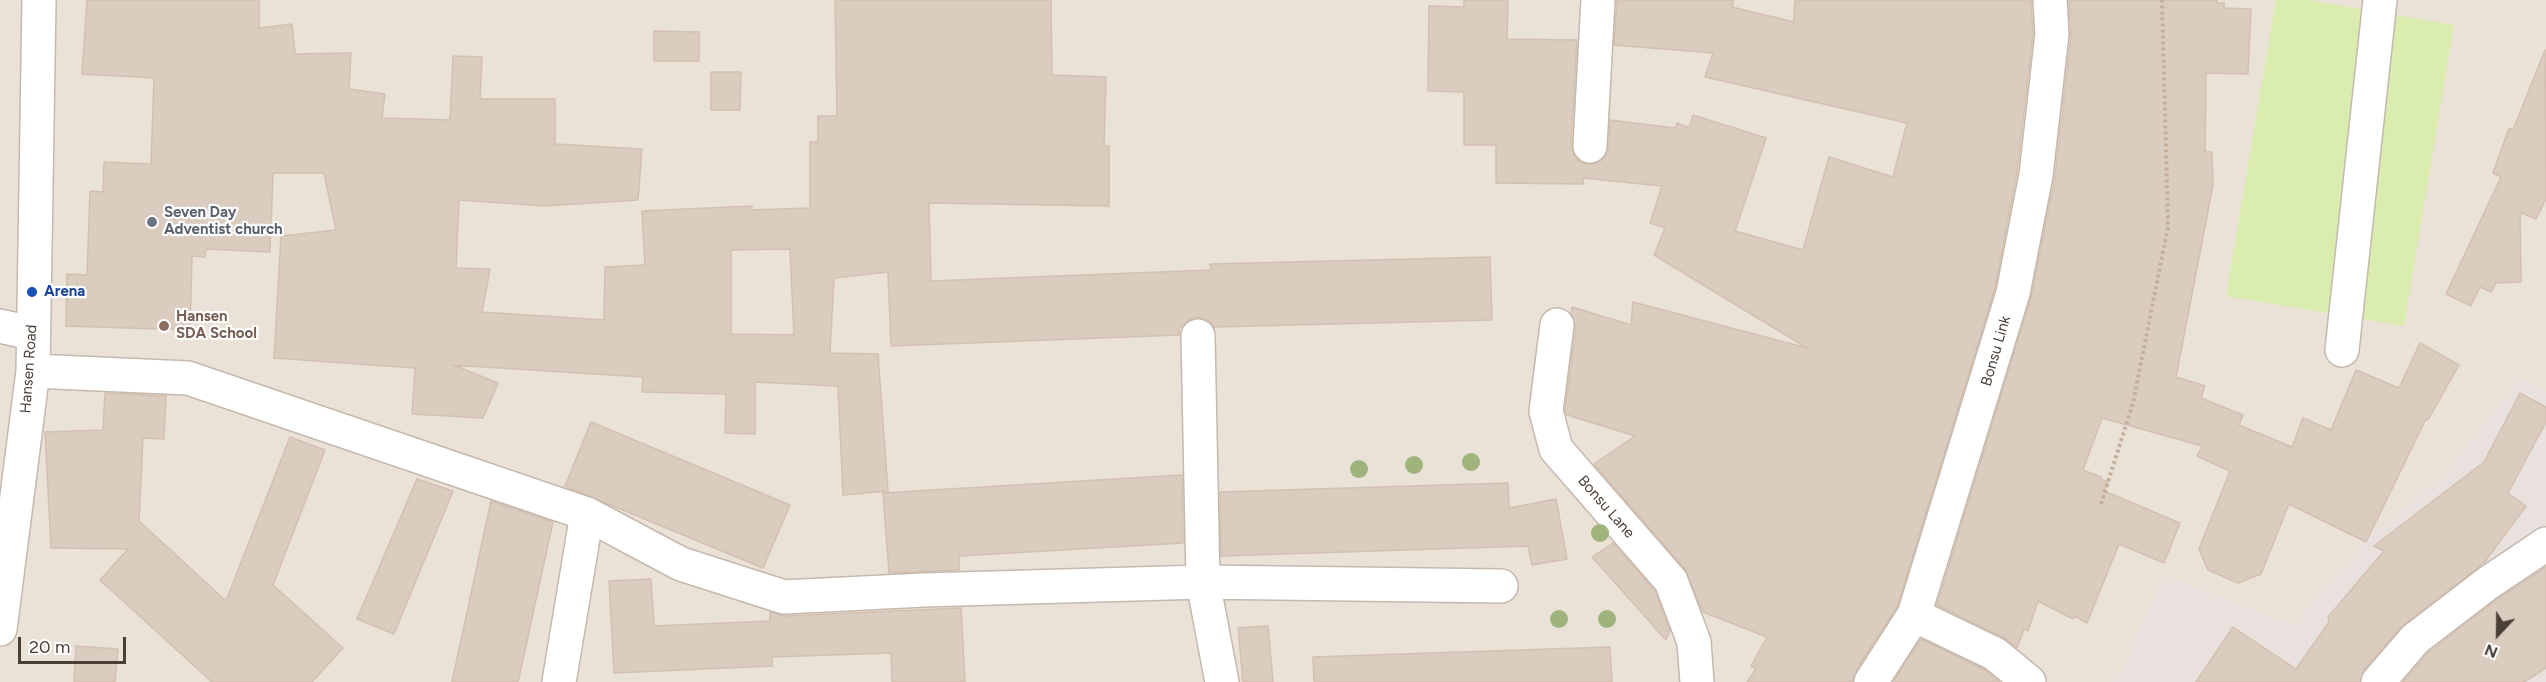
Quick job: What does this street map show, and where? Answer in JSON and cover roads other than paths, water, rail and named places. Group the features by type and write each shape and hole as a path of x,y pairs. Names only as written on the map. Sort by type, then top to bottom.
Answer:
{"street":[{"path":"1590,146 1598,0"},
{"name":"Bonsu Link","path":"1870,682 1914,615 2013,293 2036,175 2052,34 2050,0"},
{"path":"2342,350 2380,0"},
{"name":"Hansen Road","path":"0,629 33,371 31,2"},
{"name":"Bonsu Lane","path":"1557,325 1546,411 1556,449 1671,581 1694,642 1697,682"},
{"path":"0,326 32,333"},
{"path":"1198,336 1203,582 1222,682"},
{"path":"33,371 188,378 587,514 681,564 784,597 924,590 1203,582 1501,586"},
{"path":"559,682 587,514"},
{"path":"2378,682 2415,639 2488,583 2546,544"},
{"path":"1914,615 1995,654 2030,682"}],"place":[{"name":"Seven Day Adventist church","path":"152,222"},
{"name":"Arena","path":"32,292"},
{"name":"Hansen SDA School","path":"164,326"}]}
